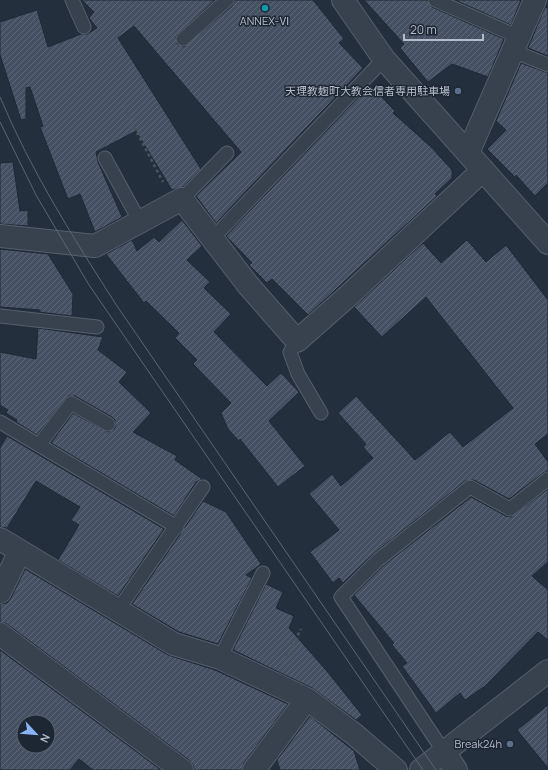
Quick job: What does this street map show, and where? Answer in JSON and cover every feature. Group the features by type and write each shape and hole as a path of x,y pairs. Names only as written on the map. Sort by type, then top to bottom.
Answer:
{"street":[{"path":"343,0 384,59 547,241"},
{"path":"468,153 535,0"},
{"path":"0,236 95,246 178,201 213,238 248,285 296,340 348,296 483,170"},
{"path":"0,539 174,644 220,658 307,699 354,734 396,770"},
{"path":"0,592 20,551"},
{"path":"0,634 182,770"},
{"path":"421,770 548,671"},
{"path":"254,770 307,699"},
{"path":"444,752 456,770"}],"lane":[{"path":"72,0 84,27"},
{"path":"183,39 227,0"},
{"path":"435,0 516,44 548,65"},
{"path":"213,238 384,59"},
{"path":"178,201 227,153"},
{"path":"105,158 140,222"},
{"path":"0,316 97,326"},
{"path":"296,340 290,352 298,374 321,413"},
{"path":"39,445 71,403 108,424"},
{"path":"0,422 177,527"},
{"path":"444,752 341,596 378,560 470,488 510,509 548,479"},
{"path":"118,610 177,527 203,487"},
{"path":"220,658 263,573"}],"path":[{"path":"123,106 178,201"},
{"path":"273,684 301,629"}],"building":[{"path":"82,0 215,0 176,36 177,44 184,47 232,6 235,0 313,0 344,39 339,43 363,68 216,223 196,196 241,152 134,26 118,38 201,169 183,187 172,190 136,131 96,152 98,162 122,217 95,232 80,194 68,199 40,127 43,126 30,87 26,88 26,119 21,120 0,55 0,22 37,10 48,47 81,34 87,34 97,28 89,18 94,12"},
{"path":"364,0 427,0 432,7 504,39 488,77 452,64 428,82 400,48 404,44"},
{"path":"455,0 521,0 511,25"},
{"path":"545,7 548,8 548,56 528,48"},
{"path":"521,63 548,73 548,183 535,196 516,175 515,177 487,149 506,130 496,121"},
{"path":"370,85 395,111 393,113 431,147 452,170 452,178 435,194 437,196 308,315 272,279 267,283 249,265 252,263 226,236"},
{"path":"13,162 20,211 28,210 28,226 0,224 0,163"},
{"path":"182,220 202,246 187,260 210,282 204,288 231,314 214,332 267,386 281,373 299,392 269,421 305,466 278,487 240,439 239,441 228,429 221,413 231,403 193,364 197,360 175,338 179,333 146,301 144,303 106,254 132,240 137,251 154,237 159,242"},
{"path":"467,240 486,262 506,245 548,300 548,434 535,444 548,462 548,471 543,473 509,499 474,480 465,481 373,554 343,583 339,578 333,583 310,552 339,530 309,494 332,474 341,486 373,458 363,447 366,444 338,413 356,396 415,460 450,432 463,447 513,408 426,297 382,337 354,307 423,243 441,263"},
{"path":"0,249 48,254 73,294 72,316 39,312 40,310 0,307"},
{"path":"38,328 103,337 98,350 127,372 119,382 151,413 133,432 177,456 175,460 202,479 196,482 174,516 51,443 73,413 108,432 115,428 115,420 112,417 75,396 68,396 37,435 16,422 17,420 6,413 8,410 0,405 0,352 36,359"},
{"path":"7,436 164,529 118,596 58,560 79,525 71,520 80,507 36,481 7,528 0,527 0,448"},
{"path":"548,489 548,562 532,576 548,590 548,640 538,632 485,686 465,700 460,693 436,713 402,666 407,663 392,645 394,643 354,595 383,566 471,497 506,516 511,517"},
{"path":"203,501 226,512 261,564 246,575 252,578 218,644 179,632 132,604"},
{"path":"25,569 168,655 215,670 288,704 244,763 242,770 194,770 193,765 189,760 7,624 0,622 0,604 7,603 11,598"},
{"path":"266,584 283,592 276,608 294,616 289,628 326,670 362,715 356,720 312,688 233,650"},
{"path":"0,650 161,770 93,770 79,759 70,770 0,770"},
{"path":"548,705 548,768 517,730"},
{"path":"310,716 354,751 360,770 280,770 277,760"}],"tram line":[{"path":"0,97 39,178 69,230 117,306 436,770"},
{"path":"0,122 36,195 89,285 423,770"}],"place":[{"name":"ANNEX-Ⅵ","path":"265,8"},
{"name":"天理教麹町大教会信者専用駐車場","path":"458,91"},
{"name":"Break24h","path":"510,744"}]}
